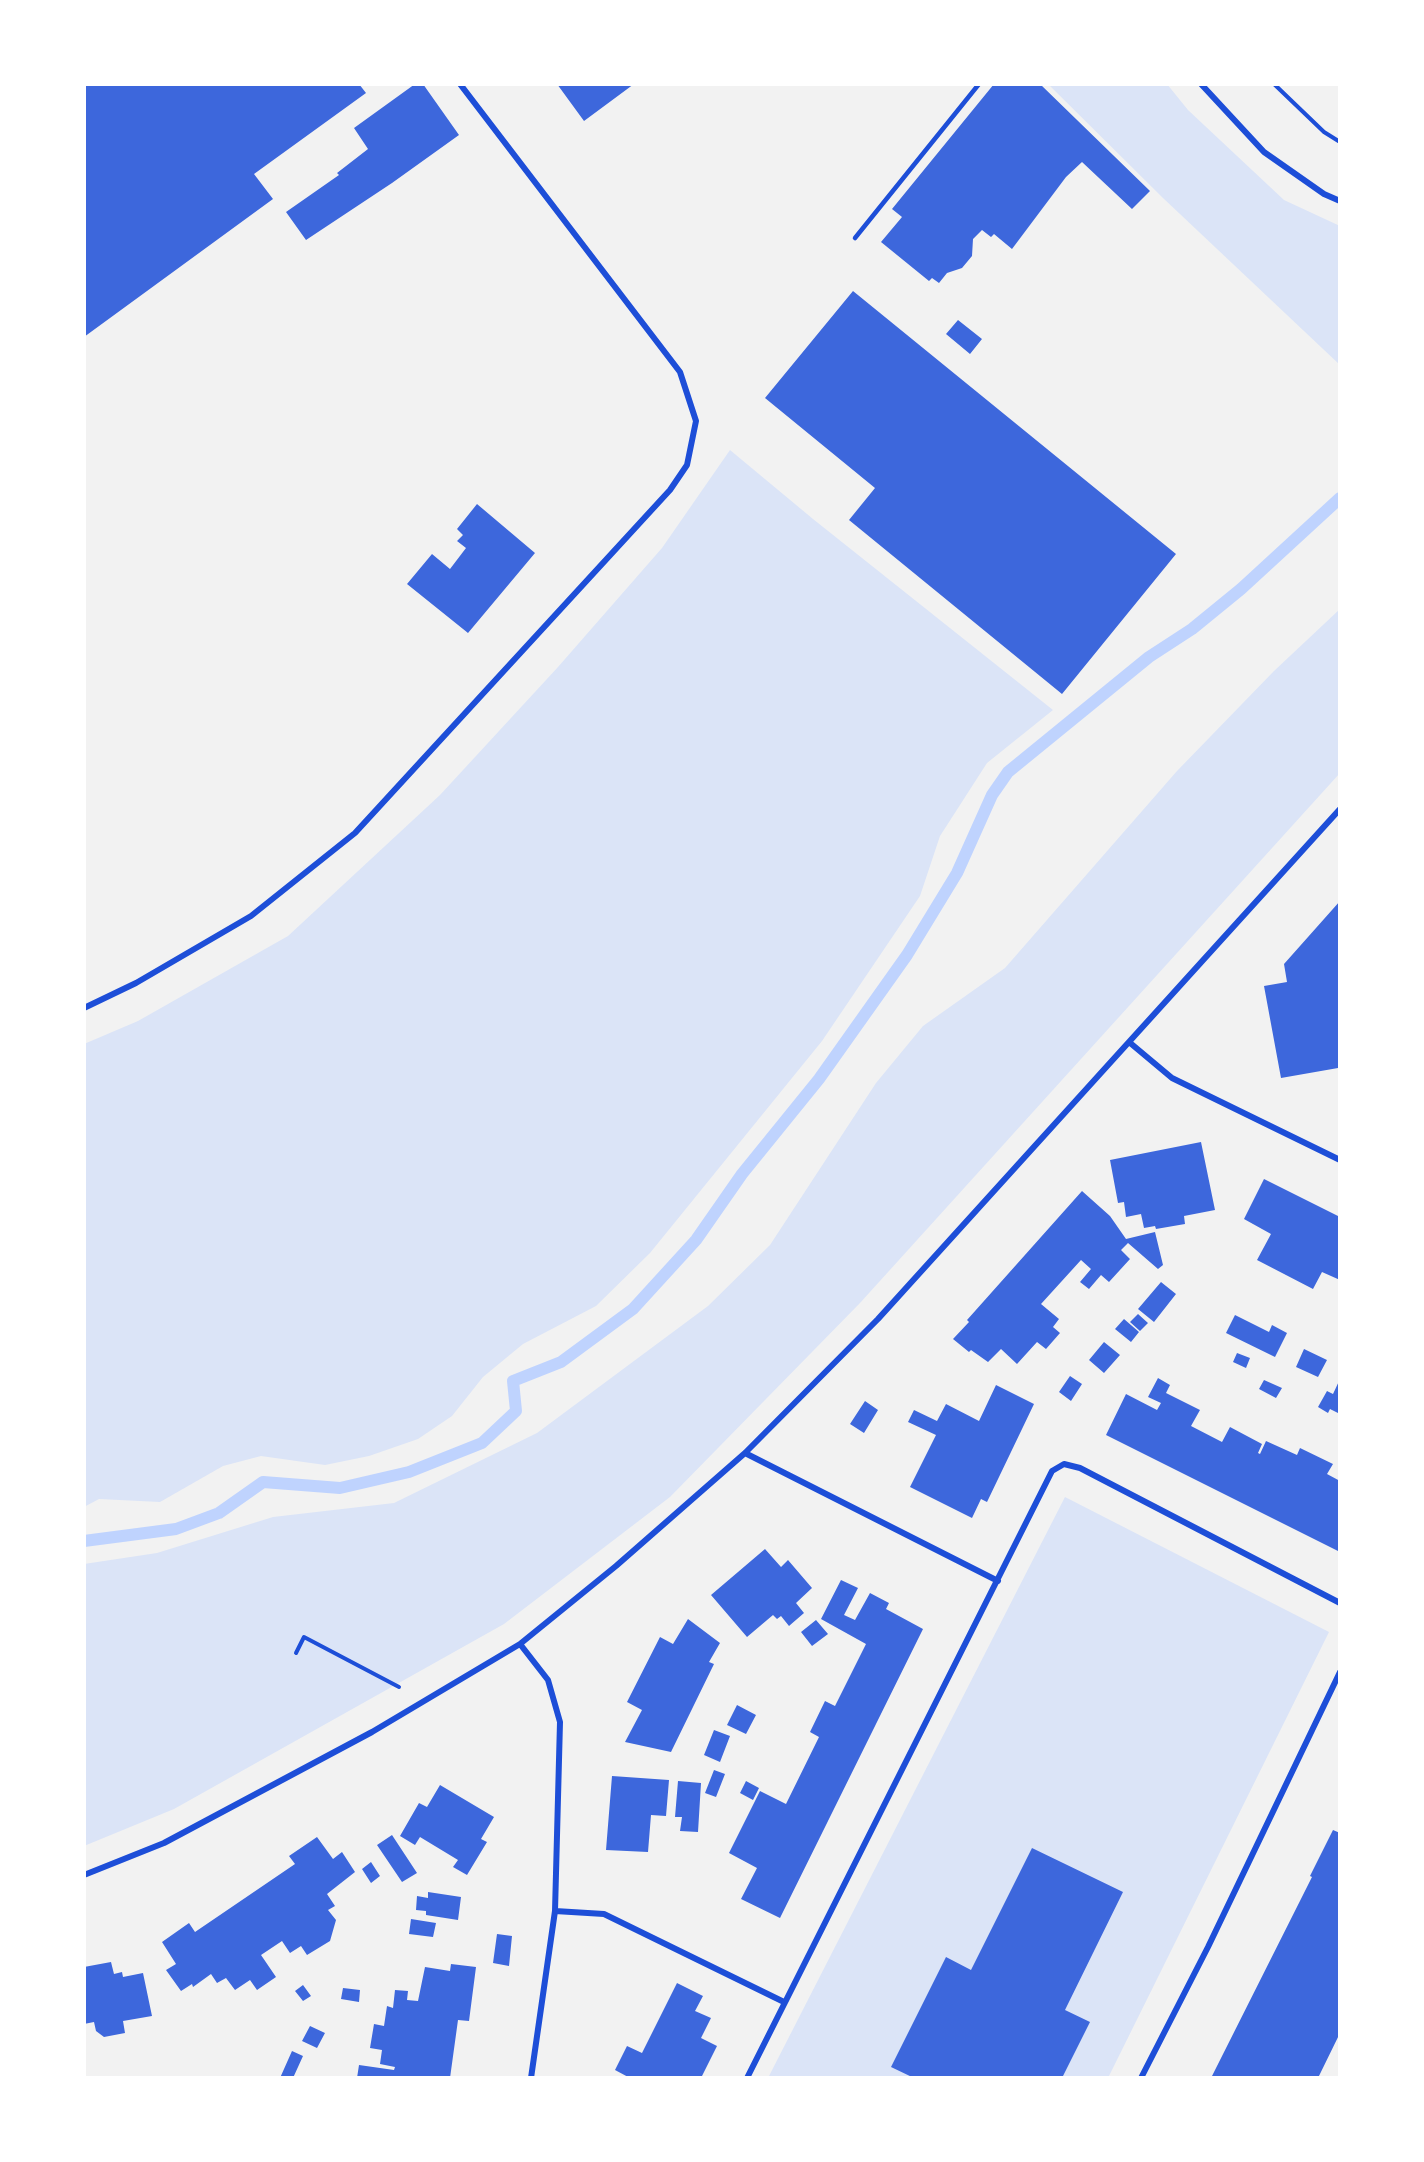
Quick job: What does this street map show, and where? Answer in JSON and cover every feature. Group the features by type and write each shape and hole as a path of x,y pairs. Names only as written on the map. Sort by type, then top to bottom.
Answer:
{"street":[{"path":"84,1008 136,983 251,916 355,833 670,490 687,465 696,421 680,372 460,84"},
{"path":"1201,84 1264,152 1324,194 1340,201"},
{"path":"84,1875 164,1843 372,1732 520,1644 616,1566 745,1453 878,1319 1340,809"},
{"path":"1130,1042 1172,1078 1340,1160"},
{"path":"745,1453 998,1581"},
{"path":"747,2078 1052,1471 1064,1464 1080,1468 1340,1603"},
{"path":"520,1644 548,1680 561,1722 555,1911 531,2078"},
{"path":"1141,2078 1208,1947 1340,1672"},
{"path":"555,1911 604,1914 784,2002"}],"lane":[{"path":"855,238 979,84"}],"path":[{"path":"1274,84 1324,132 1340,142"},
{"path":"296,1653 304,1637 408,1691"}],"shaded area":[{"path":"1048,84 1167,84 1188,110 1284,200 1340,226 1340,365 1163,198"},
{"path":"730,450 1053,710 987,763 940,836 920,896 822,1041 650,1253 596,1306 523,1344 483,1377 452,1416 418,1439 369,1456 325,1465 261,1456 223,1466 160,1502 99,1499 84,1507 84,1044 138,1021 288,936 440,795 558,667 662,548"},
{"path":"1340,609 1340,773 860,1303 670,1497 504,1624 174,1809 84,1846 84,1564 157,1553 273,1517 394,1503 537,1433 708,1306 770,1245 876,1083 923,1026 1005,968 1177,771 1274,671"},
{"path":"1065,1497 1329,1632 1108,2078 768,2078"}],"building":[{"path":"84,84 359,84 366,93 254,174 273,199 84,337"},
{"path":"415,84 423,84 459,135 306,240 286,212 339,175 337,173 368,149 354,128"},
{"path":"557,84 634,84 584,121"},
{"path":"994,84 1040,84 1150,191 1132,209 1082,162 1066,177 1012,249 994,234 991,237 982,230 973,239 972,256 962,268 947,273 939,283 932,278 929,281 881,242 902,217 892,209"},
{"path":"853,291 1176,554 1062,694 849,520 875,488 765,398"},
{"path":"958,320 982,339 970,354 946,334"},
{"path":"477,504 535,553 468,633 407,584 432,554 450,569 466,548 457,541 463,535 457,529"},
{"path":"1340,901 1340,1065 1338,1068 1281,1078 1264,986 1287,982 1284,964"},
{"path":"1201,1142 1215,1210 1184,1216 1185,1224 1156,1229 1155,1226 1144,1228 1141,1214 1126,1217 1124,1202 1118,1203 1110,1160"},
{"path":"1264,1179 1340,1217 1340,1280 1322,1272 1313,1289 1257,1260 1271,1234 1244,1219"},
{"path":"1082,1191 1110,1216 1126,1239 1155,1232 1163,1265 1158,1269 1128,1243 1121,1250 1130,1259 1109,1282 1101,1275 1089,1289 1080,1282 1091,1269 1081,1260 1041,1304 1059,1319 1053,1327 1060,1333 1046,1349 1037,1342 1017,1364 1001,1349 988,1362 971,1350 969,1352 953,1339 969,1322 967,1320"},
{"path":"1161,1282 1176,1294 1154,1322 1138,1309"},
{"path":"1138,1314 1148,1323 1140,1331 1130,1322"},
{"path":"1235,1315 1269,1332 1272,1325 1287,1333 1275,1357 1226,1333"},
{"path":"1124,1319 1139,1332 1131,1342 1115,1329"},
{"path":"1104,1342 1120,1355 1104,1373 1089,1360"},
{"path":"1304,1349 1327,1360 1318,1377 1296,1367"},
{"path":"1237,1353 1250,1358 1246,1368 1233,1362"},
{"path":"1070,1376 1082,1384 1071,1401 1059,1392"},
{"path":"1158,1378 1170,1385 1166,1393 1200,1410 1191,1426 1222,1442 1230,1427 1262,1444 1258,1453 1260,1454 1266,1441 1297,1455 1300,1448 1333,1464 1327,1474 1340,1481 1340,1552 1106,1435 1126,1394 1157,1410 1161,1403 1148,1397"},
{"path":"1340,1379 1340,1414 1330,1409 1328,1413 1318,1407 1327,1391 1333,1394"},
{"path":"1264,1380 1282,1388 1276,1398 1259,1389"},
{"path":"996,1385 1034,1404 987,1502 981,1499 972,1518 910,1487 936,1435 908,1422 914,1410 937,1421 946,1404 979,1421"},
{"path":"865,1401 878,1410 864,1433 850,1424"},
{"path":"765,1549 781,1567 788,1560 812,1588 796,1603 804,1613 789,1626 781,1616 777,1619 773,1615 747,1637 711,1595"},
{"path":"841,1580 858,1588 844,1615 855,1620 870,1593 889,1603 886,1609 923,1629 780,1918 741,1899 757,1868 729,1853 760,1791 786,1804 819,1737 810,1732 825,1701 835,1706 866,1644 821,1619"},
{"path":"688,1619 720,1643 709,1662 714,1664 671,1752 625,1742 642,1710 627,1702 660,1637 673,1644"},
{"path":"816,1620 828,1634 812,1646 801,1632"},
{"path":"737,1705 756,1715 746,1734 727,1725"},
{"path":"714,1730 730,1736 720,1762 704,1755"},
{"path":"714,1770 725,1774 716,1797 705,1793"},
{"path":"612,1776 669,1780 666,1816 651,1815 648,1852 606,1850"},
{"path":"678,1781 701,1783 698,1832 680,1831 682,1817 675,1817"},
{"path":"746,1781 759,1788 753,1800 740,1793"},
{"path":"440,1785 494,1817 481,1839 487,1842 467,1875 453,1867 458,1860 420,1837 415,1845 400,1836 419,1803 427,1807"},
{"path":"1333,1830 1340,1833 1340,2033 1318,2078 1211,2078 1312,1877 1310,1876"},
{"path":"392,1835 417,1873 402,1882 377,1845"},
{"path":"317,1837 333,1859 342,1852 355,1872 327,1894 335,1906 328,1910 336,1920 330,1941 307,1955 301,1946 290,1953 282,1941 261,1955 276,1977 257,1990 250,1980 235,1990 226,1978 217,1983 211,1974 193,1987 192,1984 181,1991 166,1970 176,1964 162,1942 189,1923 195,1932 295,1864 289,1856"},
{"path":"1032,1848 1123,1892 1065,2010 1090,2022 1062,2078 914,2078 891,2067 946,1957 971,1970"},
{"path":"371,1862 380,1876 371,1883 362,1869"},
{"path":"428,1892 461,1897 458,1920 426,1915 426,1911 416,1910 417,1896 428,1898"},
{"path":"411,1919 436,1923 433,1937 409,1934"},
{"path":"497,1934 512,1936 509,1966 493,1963"},
{"path":"111,1962 114,1974 122,1972 123,1977 143,1973 152,2016 123,2021 125,2033 104,2037 96,2031 94,2022 84,2024 84,1967"},
{"path":"451,1964 476,1967 469,2021 458,2020 450,2078 357,2078 359,2065 394,2070 395,2067 380,2064 382,2050 370,2048 374,2024 384,2026 387,2006 393,2008 395,1990 408,1991 407,2000 418,2001 425,1967 450,1971"},
{"path":"677,1983 703,1996 695,2011 711,2018 701,2038 717,2046 701,2078 630,2078 615,2070 627,2046 642,2053"},
{"path":"303,1985 311,1996 303,2001 295,1991"},
{"path":"343,1988 360,1990 359,2002 341,1999"},
{"path":"310,2026 325,2033 317,2048 302,2041"},
{"path":"292,2051 303,2056 293,2078 280,2078"}],"waterway":[{"path":"84,1541 176,1529 219,1513 263,1482 340,1488 409,1472 482,1443 516,1411 513,1381 561,1362 633,1309 696,1240 742,1174 819,1079 907,955 957,873 992,795 1008,772 1149,657 1192,629 1241,589 1340,498"}]}
